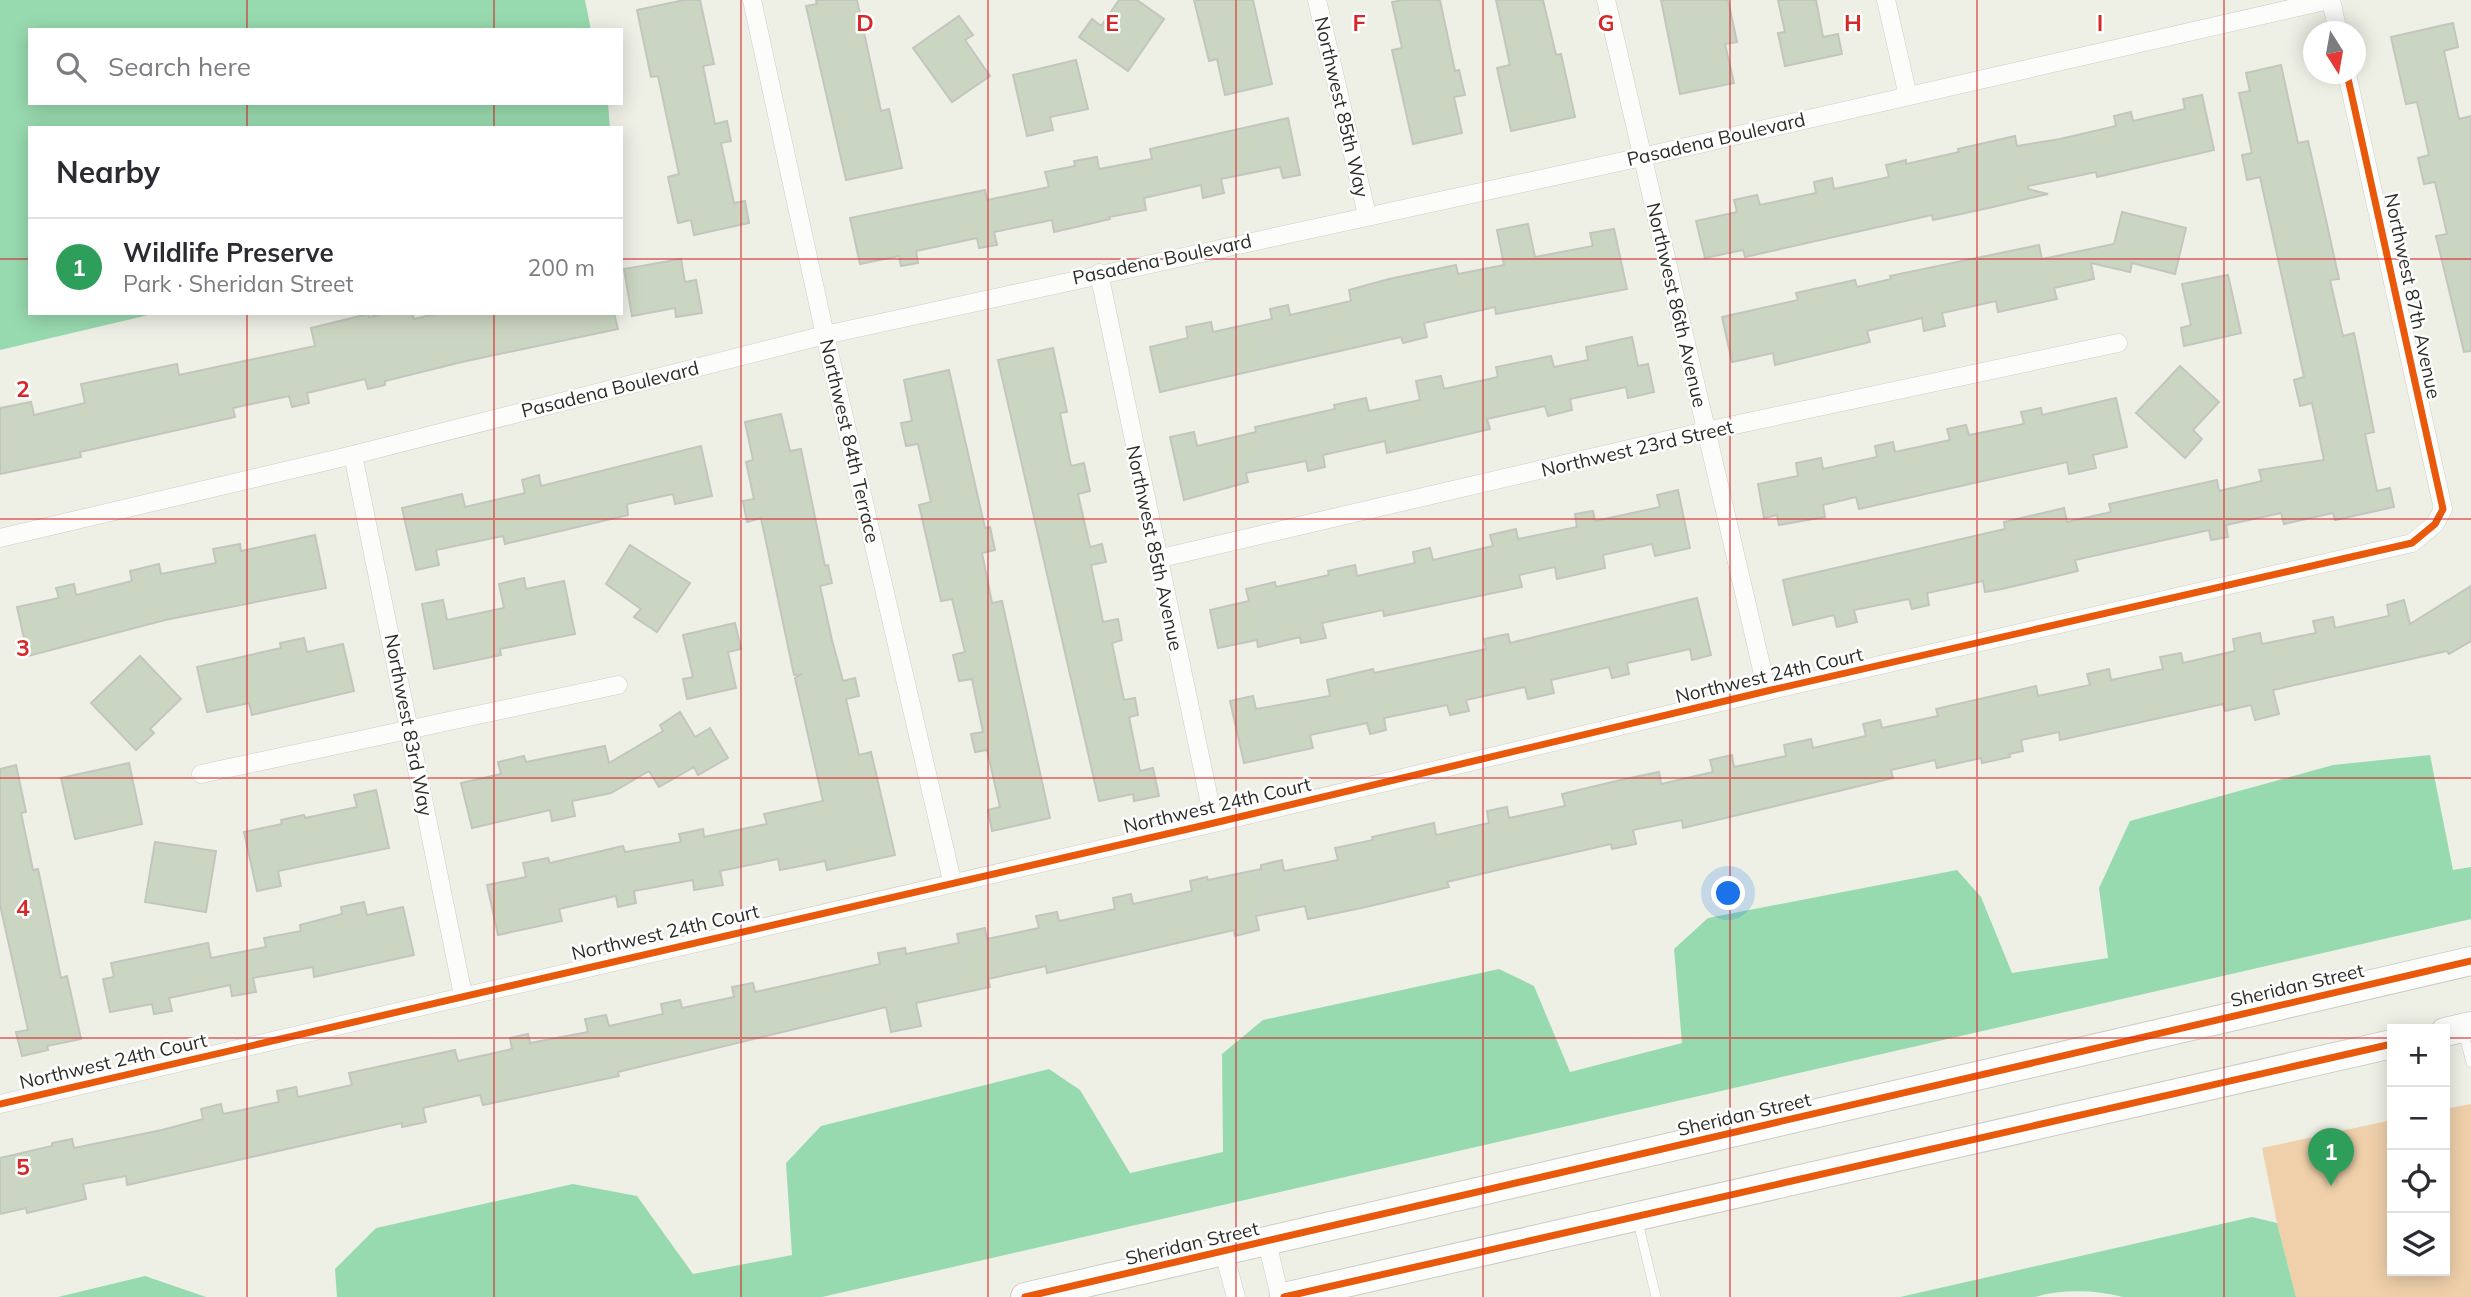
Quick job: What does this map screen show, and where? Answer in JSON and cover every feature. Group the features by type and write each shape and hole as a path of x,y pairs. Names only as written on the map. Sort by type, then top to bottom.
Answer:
{"main road":[{"name":"Sheridan Street","path":"1025,1297 1224,1253 2471,961"},
{"path":"1282,1297 2387,1046"}],"street":[{"name":"Northwest 84th Terrace","path":"752,0 825,335 952,881"},
{"name":"Northwest 85th Way","path":"1317,0 1367,215"},
{"name":"Northwest 86th Avenue","path":"1606,0 1767,691"},
{"path":"1886,0 1908,96"},
{"name":"Pasadena Boulevard","path":"0,538 354,455 825,335 1099,273 1642,157 2330,0"},
{"path":"2330,0 2335,21"},
{"name":"Northwest 87th Avenue","path":"2349,84 2443,509 2435,524"},
{"name":"Northwest 85th Avenue","path":"1099,273 1213,823"},
{"name":"Northwest 23rd Street","path":"1157,559 1706,431 2118,343"},
{"name":"Northwest 83rd Way","path":"354,455 463,995"},
{"name":"Northwest 24th Court","path":"0,1104 952,881 1213,823 1767,691 2413,543 2435,524"},
{"path":"201,774 618,685"},
{"path":"1267,1242 1282,1297"},
{"path":"1224,1253 1236,1297"}],"lane":[{"path":"2459,1029 2471,1063"},
{"path":"1637,1217 1656,1297"}],"shaded area":[{"path":"0,0 585,0 591,28 28,28 28,105 608,105 610,126 28,126 28,315 149,315 0,350"},
{"path":"2430,755 2453,870 2471,867 2471,919 822,1297 337,1297 335,1269 376,1228 573,1184 637,1196 693,1274 792,1255 786,1163 821,1126 1049,1069 1080,1090 1130,1173 1223,1152 1222,1054 1263,1020 1499,969 1534,986 1570,1072 1682,1043 1674,949 1708,918 1957,870 1981,897 2012,973 2108,958 2099,888 2130,821 2333,765"},
{"path":"2471,1104 2471,1297 2296,1297 2262,1148 2387,1121 2387,1276 2450,1276 2450,1108"},
{"path":"2252,1217 2277,1223 2296,1297 2123,1297 2079,1291 2035,1297 1900,1297"},
{"path":"145,1276 206,1297 58,1297"}],"building":[{"path":"684,0 700,0 714,64 703,66 715,124 727,121 731,141 721,143 734,203 745,201 749,223 694,235 691,220 678,223 668,177 679,174 658,76 651,77 637,10"},
{"path":"816,0 857,0 881,111 889,109 902,168 846,180 806,6 817,4"},
{"path":"1119,0 1137,0 1164,19 1128,71 1079,37 1092,19 1101,26"},
{"path":"1194,0 1253,0 1272,84 1225,95 1217,59 1209,61"},
{"path":"1440,0 1455,71 1459,70 1465,95 1454,97 1462,133 1413,144 1392,50 1402,48 1392,2"},
{"path":"1496,0 1543,0 1556,55 1561,54 1575,117 1511,131 1497,68 1510,65"},
{"path":"1661,0 1728,0 1737,42 1725,44 1734,83 1680,94"},
{"path":"1778,0 1816,0 1823,37 1838,34 1842,54 1785,66 1778,33 1785,32"},
{"path":"959,16 973,35 965,40 990,76 952,102 913,48"},
{"path":"2453,23 2458,47 2444,51 2459,119 2471,116 2471,351 2464,352 2436,236 2447,234 2435,182 2424,184 2418,158 2429,155 2417,102 2406,104 2391,37"},
{"path":"1076,60 1088,109 1050,117 1053,130 1027,136 1013,75"},
{"path":"2281,65 2298,143 2308,141 2339,279 2330,280 2343,336 2354,333 2374,432 2365,434 2377,491 2390,488 2394,507 2335,520 2333,513 2284,524 2281,513 2226,525 2228,537 2211,540 2209,530 2075,560 2078,571 2002,589 1985,592 1983,581 1927,593 1929,605 1912,609 1909,599 1854,610 1857,622 1837,627 1834,615 1793,625 1783,580 2005,529 2004,522 2064,508 2067,522 2111,512 2109,504 2217,480 2219,491 2262,481 2259,470 2324,460 2312,403 2300,406 2294,380 2304,377 2260,177 2247,180 2242,155 2252,153 2239,93 2250,91 2246,73"},
{"path":"2202,95 2214,150 2097,177 2096,172 2028,186 2028,189 2048,194 1933,220 1932,215 1745,257 1743,250 1705,258 1696,221 1737,212 1734,200 1757,195 1760,205 1816,193 1814,182 1832,178 1834,189 1889,177 1886,165 1906,160 1906,164 2015,136 2017,146 2060,139 2116,126 2114,116 2131,112 2133,121 2185,109 2183,99"},
{"path":"1288,118 1300,175 1283,178 1280,167 1221,179 1224,193 1203,198 1201,185 1144,198 1146,210 1076,227 1054,232 1052,220 994,232 997,245 979,248 977,238 916,251 918,263 901,266 899,256 860,264 850,218 985,190 987,200 1049,187 1045,172 1075,166 1074,161 1097,157 1099,169 1152,159 1150,149"},
{"path":"2122,212 2186,228 2175,274 2132,263 2130,272 2091,263 2094,279 2054,288 2057,299 1998,312 1996,301 1942,313 1945,326 1924,331 1922,318 1867,331 1870,342 1775,365 1773,353 1732,362 1722,317 1798,300 1796,293 1855,280 1857,287 1891,279 1890,276 2039,245 2042,259 2114,244"},
{"path":"1528,224 1535,257 1593,246 1590,233 1614,229 1627,289 1496,314 1495,307 1424,323 1427,337 1403,343 1401,337 1160,392 1150,347 1188,338 1186,327 1211,322 1213,332 1272,319 1270,309 1288,305 1290,315 1351,301 1349,290 1389,279 1456,265 1458,274 1504,265 1497,230"},
{"path":"681,259 685,282 696,280 702,313 676,317 675,308 632,316 624,269"},
{"path":"2228,275 2241,333 2184,346 2181,328 2191,325 2182,284"},
{"path":"364,315 413,315 414,319 431,315 614,315 618,329 462,362 385,381 385,385 368,389 365,379 307,393 309,403 292,407 289,396 233,408 235,417 80,452 81,457 0,474 0,408 31,402 34,415 85,403 81,384 177,364 179,375 315,346 311,328"},
{"path":"1632,337 1638,366 1648,364 1654,392 1628,398 1626,387 1570,399 1572,410 1548,416 1545,406 1487,419 1490,429 1387,453 1385,441 1323,455 1325,467 1308,471 1306,461 1246,473 1248,482 1184,500 1170,437 1194,432 1197,446 1256,432 1255,427 1335,409 1334,405 1366,398 1369,411 1420,400 1416,381 1441,376 1444,389 1498,377 1496,367 1551,356 1554,367 1588,360 1586,347"},
{"path":"1053,348 1067,412 1060,413 1071,466 1084,463 1090,491 1078,494 1090,547 1102,544 1106,562 1091,565 1103,622 1118,619 1122,640 1112,643 1124,700 1135,698 1138,715 1129,717 1140,771 1153,768 1159,796 1134,801 1133,794 1099,801 998,360"},
{"path":"2180,366 2219,402 2193,430 2202,439 2185,458 2136,413"},
{"path":"949,370 985,528 990,527 995,550 982,553 992,603 1002,601 1050,818 992,831 988,810 1000,807 987,750 975,752 971,734 983,732 972,679 959,681 953,655 965,652 952,599 941,601 919,505 931,502 918,444 906,446 901,423 912,421 904,380"},
{"path":"2116,398 2127,447 2093,455 2096,468 2069,474 2067,462 1859,509 1856,497 1823,505 1825,517 1779,525 1777,515 1764,518 1758,484 1798,476 1796,463 1821,458 1823,469 1877,457 1875,446 1893,442 1895,452 1950,440 1947,429 1966,425 1969,435 2024,424 2021,412 2041,408 2042,415"},
{"path":"781,414 790,451 801,449 825,566 828,565 832,583 820,586 832,640 843,681 855,678 859,696 846,699 859,755 871,752 895,855 827,870 825,861 780,870 778,859 720,871 723,885 694,890 693,880 634,891 636,903 618,907 616,896 559,909 562,921 498,935 487,885 526,877 523,863 548,858 550,863 623,846 625,852 681,842 679,834 703,829 704,837 767,824 764,814 823,801 795,678 802,674 794,675 761,518 747,522 743,501 754,499 746,462 753,460 745,422"},
{"path":"701,446 712,496 675,504 673,494 627,504 628,515 552,533 505,544 503,536 436,550 439,565 416,570 402,508 462,494 465,507 525,493 522,480 539,475 541,486"},
{"path":"1678,490 1690,548 1655,556 1652,544 1603,555 1605,568 1557,579 1555,567 1519,575 1522,587 1384,616 1383,610 1322,623 1326,638 1301,643 1300,637 1258,647 1257,640 1218,648 1210,610 1249,601 1246,589 1275,582 1276,587 1329,575 1328,571 1355,565 1357,576 1415,563 1413,552 1430,548 1433,560 1493,546 1490,535 1516,529 1518,539 1577,527 1575,514 1593,511 1595,521 1660,507 1657,495"},
{"path":"315,535 326,588 165,620 28,656 17,607 59,598 56,588 74,584 76,595 132,581 130,571 159,564 161,574 216,563 213,549 240,544 241,551"},
{"path":"630,545 690,583 657,632 634,617 641,609 606,584"},
{"path":"524,578 526,589 564,581 575,634 500,649 501,655 434,669 422,604 443,600 447,620 504,608 499,584"},
{"path":"2471,586 2471,641 2449,654 2447,651 2273,690 2279,714 2255,720 2251,705 2225,711 2223,704 2060,740 2059,732 2021,740 2023,751 2009,754 2010,757 1982,763 1981,758 1937,768 1935,760 1891,770 1893,778 1683,828 1682,820 1633,830 1636,844 1612,849 1611,844 1519,865 1447,882 1449,887 1366,907 1308,919 1305,906 1256,916 1259,930 1235,936 1234,930 1047,973 1046,966 988,979 990,987 916,1003 921,1026 891,1032 886,1007 618,1072 619,1076 483,1105 480,1095 423,1108 426,1122 402,1127 402,1123 127,1185 126,1176 83,1184 86,1199 27,1213 26,1208 0,1214 0,1158 52,1146 52,1143 72,1139 74,1148 162,1130 203,1119 201,1109 221,1104 223,1114 279,1102 277,1091 296,1087 298,1097 352,1085 349,1073 455,1050 458,1061 512,1049 510,1038 528,1034 530,1043 588,1032 585,1019 606,1015 609,1026 663,1014 661,1004 680,1000 682,1008 734,997 732,987 753,983 755,992 880,964 878,953 905,948 906,954 959,943 957,934 985,928 987,939 1039,928 1036,916 1057,912 1059,921 1115,909 1113,898 1131,894 1133,904 1192,891 1190,881 1261,869 1261,865 1282,860 1284,871 1338,860 1335,848 1373,840 1372,837 1434,823 1436,835 1489,823 1487,811 1507,807 1509,818 1565,806 1562,794 1659,772 1661,784 1713,772 1710,760 1732,755 1734,767 1786,756 1784,745 1811,739 1813,748 1866,736 1863,724 1880,720 1882,728 1938,716 1936,709 2036,686 2038,696 2090,685 2087,674 2109,669 2111,680 2163,669 2160,657 2181,653 2183,663 2235,651 2233,639 2260,633 2262,644 2316,633 2313,621 2333,617 2335,628 2389,616 2387,605 2404,600 2410,624"},
{"path":"1697,598 1711,655 1692,660 1690,649 1627,663 1629,674 1612,678 1609,667 1551,680 1554,693 1528,699 1525,687 1466,700 1469,711 1450,715 1447,705 1384,718 1386,730 1370,734 1367,723 1310,735 1313,748 1244,763 1230,701 1253,696 1256,709 1330,696 1327,680 1373,669 1374,673 1486,649 1484,639 1508,634 1510,643"},
{"path":"735,623 741,649 728,652 736,688 687,699 683,679 693,677 683,635"},
{"path":"304,638 307,652 343,644 354,691 252,715 249,703 207,712 197,667 281,648 280,643"},
{"path":"140,656 181,699 150,729 154,733 136,750 91,703"},
{"path":"680,712 695,737 710,728 728,758 698,775 694,767 659,787 649,771 611,793 572,801 575,816 552,821 550,810 472,828 461,783 501,774 498,762 524,756 526,762 605,746 609,763 663,731 660,725"},
{"path":"129,763 142,824 75,839 61,778"},
{"path":"16,765 26,812 21,813 33,870 38,869 61,978 67,976 81,1039 47,1046 48,1050 22,1056 16,1032 28,1030 0,905 0,769"},
{"path":"376,790 389,848 278,871 281,886 257,891 244,832 282,824 281,820 357,807 354,795"},
{"path":"155,842 216,851 206,912 145,902"},
{"path":"364,902 367,915 403,907 414,955 314,977 313,967 253,978 256,992 232,996 230,985 169,998 172,1011 154,1014 152,1004 110,1012 103,979 114,977 111,963 208,943 211,958 266,947 264,938 301,931 300,925 342,914 341,907"}],"cycle path":[{"path":"0,1104 2412,543 2435,524 2443,509 2349,84"},
{"path":"1025,1297 2471,961"},
{"path":"1284,1297 2387,1045"}],"place":[{"name":"Wildlife Preserve","path":"2331,1186"}]}
